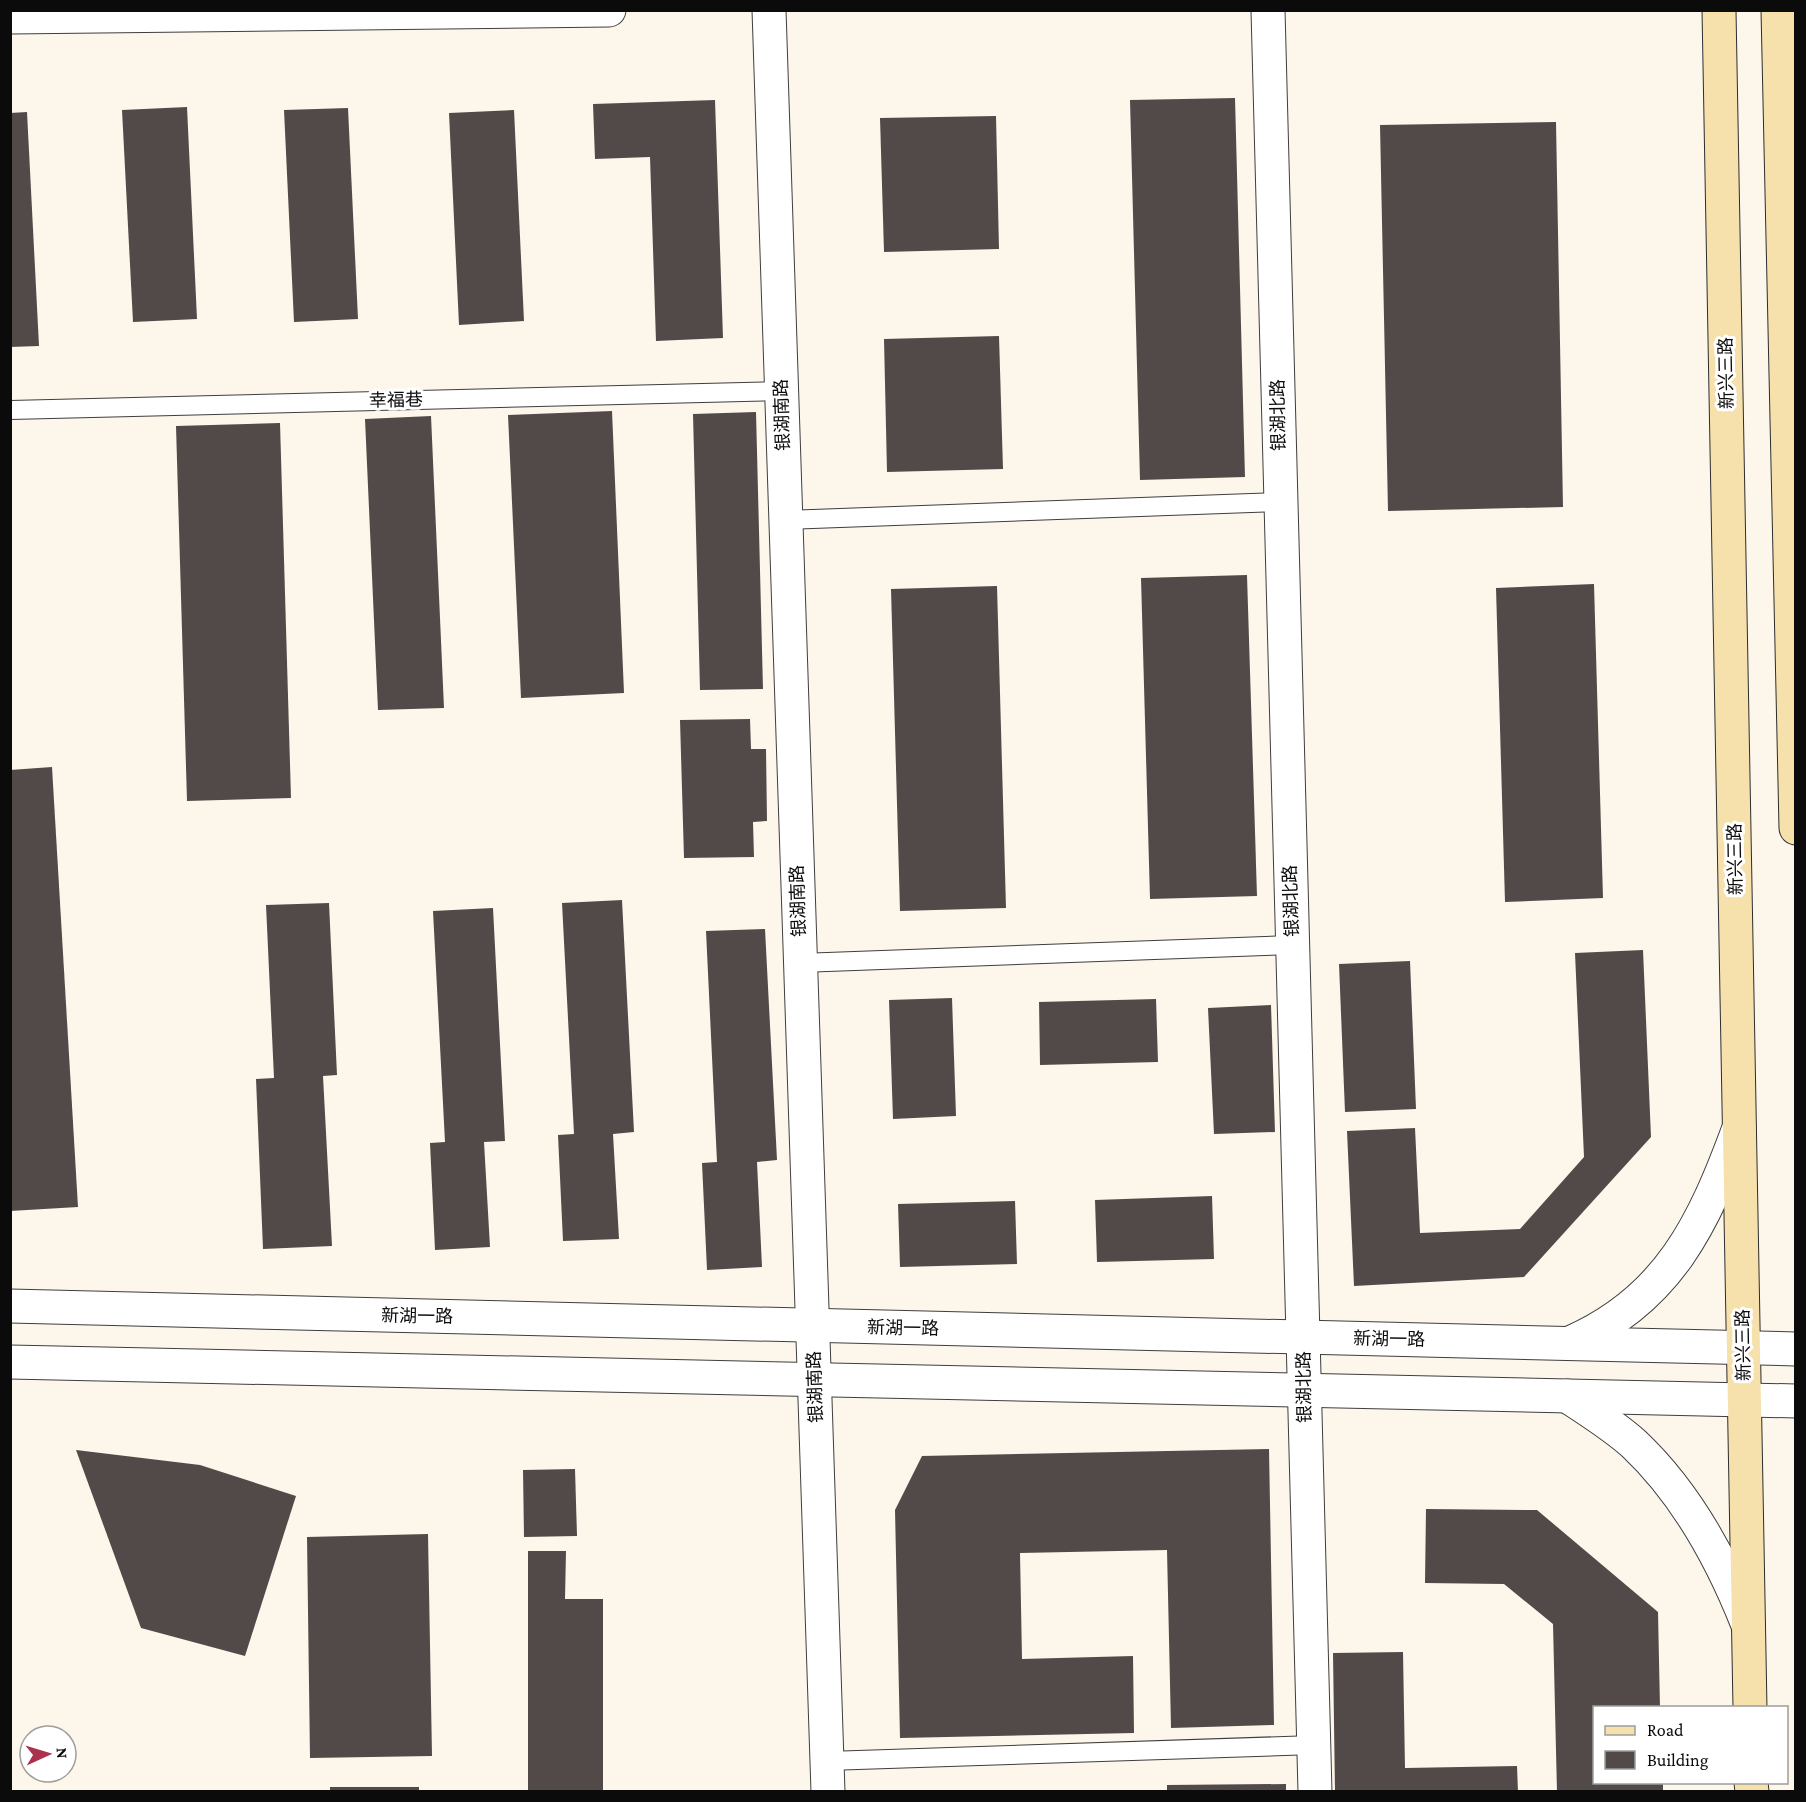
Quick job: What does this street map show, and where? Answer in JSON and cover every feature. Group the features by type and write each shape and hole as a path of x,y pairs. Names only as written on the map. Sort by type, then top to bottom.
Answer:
{"main road":[{"name":"新兴三路","path":"1719,10 1750,1706"},
{"path":"1778,10 1796,828"}],"street":[{"path":"10,17 609,10"},
{"name":"银湖南路","path":"769,10 828,1776"},
{"name":"银湖北路","path":"1268,10 1315,1791"},
{"path":"1569,1344 1602,1329 1633,1307 1665,1273 1695,1233 1714,1196 1740,1126"},
{"name":"新湖一路","path":"10,1306 1796,1349"},
{"path":"10,1362 1796,1401"},
{"path":"1567,1396 1634,1444 1663,1474 1716,1550 1748,1626"}],"lane":[{"name":"幸福巷","path":"10,410 781,391"},
{"path":"785,520 1281,502"},
{"path":"800,963 1293,945"},
{"path":"828,1776 1314,1745"}],"building":[{"path":"1235,98 1245,477 1140,480 1130,100"},
{"path":"715,100 723,338 656,341 650,157 595,159 593,104"},
{"path":"187,107 197,319 133,322 122,110"},
{"path":"348,108 358,319 294,322 284,110"},
{"path":"514,110 524,321 459,325 449,113"},
{"path":"27,112 39,346 10,347 10,113"},
{"path":"996,116 999,249 884,252 880,118"},
{"path":"1556,122 1563,507 1388,511 1380,125"},
{"path":"999,336 1003,469 887,472 884,339"},
{"path":"612,411 624,693 521,698 508,415"},
{"path":"756,412 763,689 700,690 693,414"},
{"path":"431,416 444,708 378,710 365,419"},
{"path":"280,423 291,798 187,801 176,426"},
{"path":"1247,575 1257,896 1150,899 1141,578"},
{"path":"1594,584 1603,898 1505,902 1496,588"},
{"path":"997,586 1006,908 900,911 891,589"},
{"path":"750,719 751,749 766,749 767,821 753,822 754,857 684,858 680,720"},
{"path":"52,767 78,1207 10,1211 10,770"},
{"path":"622,900 634,1132 613,1134 619,1239 563,1241 558,1135 574,1134 562,903"},
{"path":"329,903 337,1075 323,1076 332,1246 263,1249 256,1079 274,1078 266,905"},
{"path":"493,908 505,1141 484,1142 490,1247 435,1250 430,1143 445,1142 433,911"},
{"path":"765,929 777,1160 757,1162 762,1267 707,1270 702,1163 717,1162 706,931"},
{"path":"1643,950 1651,1137 1524,1277 1354,1286 1347,1131 1415,1128 1420,1233 1520,1229 1584,1157 1575,953"},
{"path":"1410,961 1416,1109 1345,1112 1339,964"},
{"path":"952,998 956,1116 893,1119 889,1000"},
{"path":"1156,999 1158,1062 1040,1065 1039,1002"},
{"path":"1271,1005 1275,1132 1214,1134 1208,1008"},
{"path":"1212,1196 1214,1259 1097,1262 1095,1200"},
{"path":"1015,1201 1017,1264 900,1267 898,1204"},
{"path":"1269,1449 1274,1725 1171,1728 1167,1550 1020,1553 1022,1659 1133,1656 1134,1733 900,1738 895,1510 922,1456"},
{"path":"76,1450 200,1465 296,1496 245,1656 141,1628"},
{"path":"575,1469 577,1536 524,1537 523,1470"},
{"path":"1426,1509 1537,1510 1658,1612 1660,1706 1593,1706 1593,1784 1663,1784 1663,1792 1557,1792 1553,1624 1504,1584 1425,1583"},
{"path":"428,1534 432,1756 310,1758 307,1537"},
{"path":"528,1551 566,1551 565,1599 603,1599 603,1792 528,1792"},
{"path":"1403,1652 1405,1768 1517,1766 1518,1792 1335,1792 1333,1653"},
{"path":"1286,1784 1286,1792 1167,1792 1167,1785"},
{"path":"330,1787 419,1787 419,1792 330,1792"}]}
